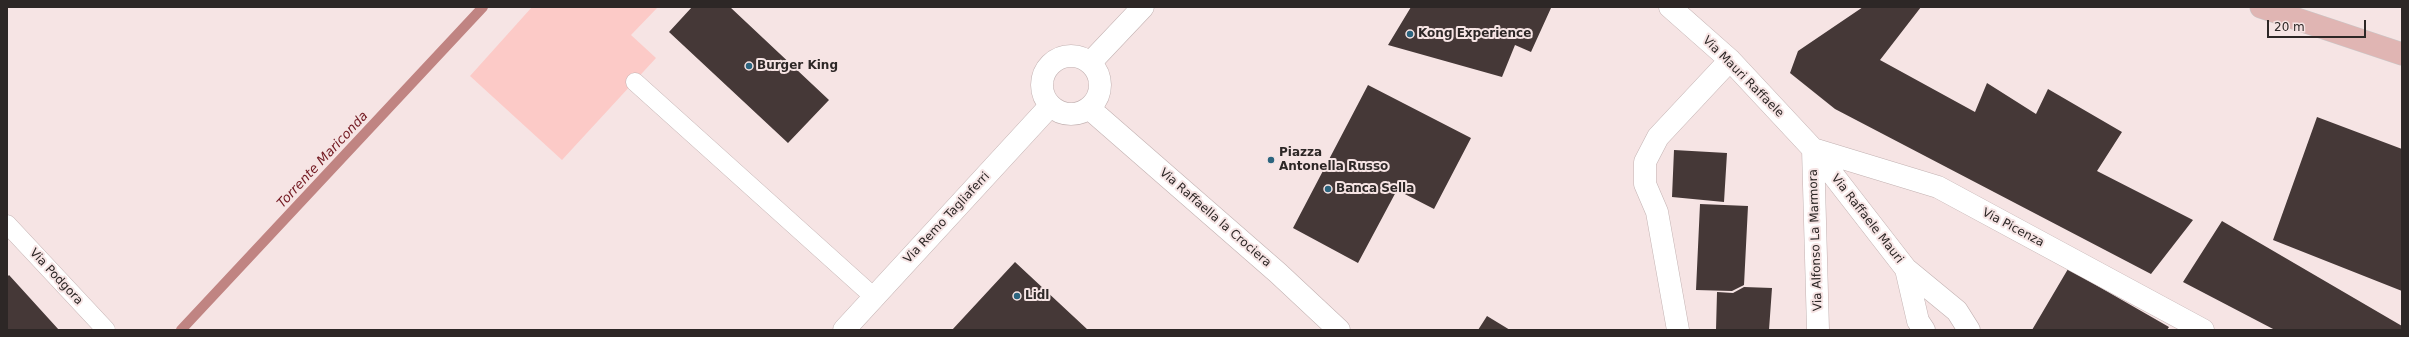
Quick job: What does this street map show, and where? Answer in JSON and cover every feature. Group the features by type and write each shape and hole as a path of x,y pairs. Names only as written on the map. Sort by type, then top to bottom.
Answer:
{"main road":[{"path":"2261,7 2402,54"}],"street":[{"path":"1090,63 1142,7"},
{"name":"Via Mauri Raffaele","path":"1670,7 1730,60 1813,149"},
{"path":"1074,56 1090,63 1096,69 1101,86 1096,102 1090,108 1074,115 1065,114 1050,106 1042,90 1042,81 1050,65 1057,60 1074,56"},
{"path":"1678,330 1657,212 1646,184 1645,162 1658,137 1730,60"},
{"name":"Via Remo Tagliaferri","path":"844,330 1050,106"},
{"name":"Via Raffaella la Crociera","path":"1090,108 1278,273 1340,330"},
{"name":"Via Raffaele Mauri","path":"1813,149 1906,269 1957,311 1969,330"},
{"name":"Via Alfonso La Marmora","path":"1813,149 1818,330"},
{"name":"Via Picenza","path":"1813,149 1938,187 2203,330"},
{"name":"Via Raffaele Mauri","path":"1906,269 1918,321 1924,330"}],"lane":[{"path":"635,82 874,297"},
{"name":"Via Podgora","path":"7,224 106,330"}],"shaded area":[{"path":"532,7 658,7 631,35 656,58 562,160 470,76"}],"building":[{"name":"Burger King","path":"692,7 730,7 829,100 788,143 669,32"},
{"path":"1411,7 1551,8 1531,52 1515,45 1502,77 1388,45"},
{"path":"1863,7 1921,7 1880,60 1975,112 1987,83 2036,114 2048,89 2122,132 2097,171 2193,220 2151,274 1835,109 1790,73 1798,51"},
{"path":"1368,85 1471,138 1434,209 1397,190 1358,263 1293,228"},
{"path":"2317,117 2402,149 2402,291 2273,240"},
{"path":"1674,150 1727,153 1724,202 1672,197"},
{"path":"1700,204 1748,206 1744,285 1732,291 1696,290"},
{"path":"2222,221 2402,326 2402,330 2275,330 2183,282"},
{"name":"Lidl","path":"1015,262 1088,330 952,330"},
{"path":"2068,269 2169,327 2167,330 2032,330"},
{"path":"9,275 59,330 7,330 7,277"},
{"path":"1744,287 1772,288 1769,330 1716,330 1717,292 1733,293"},
{"path":"1487,316 1510,330 1478,330"}],"waterway":[{"name":"Torrente Mariconda","path":"181,330 483,7"}],"place":[{"name":"Kong Experience","path":"1410,34"},
{"name":"Burger King","path":"749,66"},
{"name":"Piazza Antonella Russo","path":"1271,160"},
{"name":"Banca Sella","path":"1328,189"},
{"name":"Lidl","path":"1017,296"}]}
